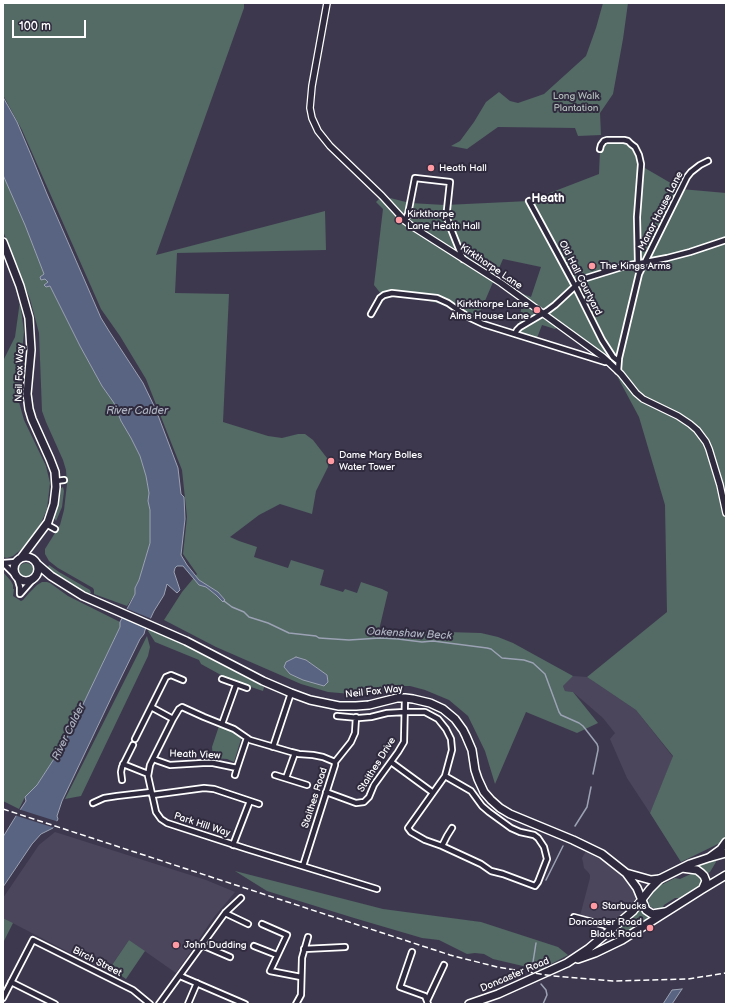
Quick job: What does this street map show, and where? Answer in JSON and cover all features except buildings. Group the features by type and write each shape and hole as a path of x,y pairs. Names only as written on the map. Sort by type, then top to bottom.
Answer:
{"main road":[{"name":"Neil Fox Way","path":"3,242 20,286 29,318 31,350 27,394 29,410 55,472 56,481 56,495 51,515 32,545 19,560"},
{"path":"32,545 34,562 38,572 34,578"},
{"path":"34,562 27,557 19,560 14,570 17,576 23,581 45,575 51,576"},
{"name":"Neil Fox Way","path":"34,562 51,576 83,596 186,641 263,681 310,700 339,706 356,706 369,705 397,698 405,698 424,702 443,709 455,719 463,730 472,750 475,770 481,785 491,800 510,814 591,847 626,873 637,888 646,910 649,913 652,914 669,911"},
{"path":"708,858 721,849 726,842"},
{"name":"Doncaster Road","path":"470,1004 481,1002 567,963 588,950 633,911 660,879 690,864 726,853"},
{"path":"682,868 697,870 701,873 706,881 703,889"},
{"path":"723,876 726,870"},
{"name":"Neil Fox Way","path":"626,873 651,880 660,879"},
{"name":"Doncaster Road","path":"567,963 615,944 723,876"},
{"path":"609,932 611,940 616,940 637,931"}],"street":[{"name":"Kirkthorpe Lane","path":"327,3 312,86 310,108 312,118 318,131 330,146 382,196 405,221 501,283 603,357 618,371 636,393 643,399 678,416 701,434 706,442 714,465 726,513"},
{"path":"600,150 604,141 624,140 632,144 639,155 641,164 637,217 638,264"},
{"name":"Manor House Lane","path":"618,371 618,361 639,274 687,177 700,165 708,161"},
{"path":"405,221 408,214 415,178 450,182 447,218 463,259"},
{"name":"Old Hall Courtyard","path":"529,201 575,286 602,340 613,357 618,361"},
{"path":"516,334 520,327 543,314 555,305 583,279 625,266 645,263 690,252 726,240"},
{"path":"371,314 380,298 384,295 392,293 437,298 453,306 468,317 483,324 609,362"},
{"path":"56,481 64,480"},
{"path":"46,524 55,529"},
{"path":"3,563 19,560"},
{"path":"3,563 17,576 20,587 18,595 34,578"},
{"path":"135,739 166,677 171,675 183,680"},
{"path":"222,679 247,688"},
{"path":"222,724 236,685"},
{"path":"273,747 291,693"},
{"name":"Staithes Drive","path":"326,792 356,802 364,802 369,798 374,785 404,742 405,698"},
{"path":"151,707 173,719"},
{"name":"Park Hill Way","path":"335,762 313,755 295,753 250,740 234,729 184,708 179,709 173,719 150,765 148,774 156,812 161,819 167,823 377,889"},
{"path":"338,716 371,717 387,713 405,712 427,713 438,719 446,729 451,739 452,750 445,776 432,792 408,828 411,832 425,840 481,864 491,871 535,886 547,859 544,847 538,838 534,835 520,832 511,828 482,806 471,791 445,776"},
{"name":"Staithes Road","path":"303,866 335,762 351,742 355,733 356,717"},
{"path":"235,775 248,738"},
{"path":"122,780 121,772 123,764 133,744"},
{"path":"286,778 295,753"},
{"name":"Heath View","path":"153,759 170,766 210,763 237,768"},
{"path":"391,762 432,792"},
{"path":"123,764 148,774"},
{"path":"275,774 307,785"},
{"path":"93,803 104,798 117,796 204,788 214,789 259,804"},
{"path":"233,845 250,801"},
{"path":"442,846 452,828"},
{"path":"159,1004 225,913 241,898"},
{"path":"225,913 248,924"},
{"path":"574,917 604,925 609,932"},
{"path":"262,924 287,935 270,972 301,977"},
{"path":"598,924 609,932"},
{"path":"296,1004 301,996 302,958 308,937"},
{"name":"Birch Street","path":"11,982 33,940 133,990 150,1004"},
{"path":"202,945 230,957"},
{"path":"254,946 277,956"},
{"path":"304,949 345,947"},
{"path":"412,952 400,987 425,996 428,1002"},
{"path":"428,1002 444,965"},
{"path":"180,976 244,1004"},
{"path":"3,998 11,982 55,1004"},
{"path":"188,1004 197,983"}],"shaded area":[{"path":"573,676 587,677 636,710 673,757 650,813 627,778 610,739 615,733 603,718 573,692 565,691 563,686"},
{"path":"55,832 206,880 235,892 214,917 176,973 129,940 107,972 3,918 3,898 39,845"},
{"path":"586,851 604,859 620,871 634,887 636,896 632,908 612,926 580,916 590,878 590,875 584,868 582,858"}],"green space":[{"path":"3,3 244,3 244,8 156,255 325,211 326,250 177,253 175,293 229,294 223,422 268,436 282,438 305,434 313,440 327,458 328,467 316,491 312,514 280,504 259,515 230,537 257,547 254,557 288,568 291,560 324,570 320,585 343,592 345,589 357,593 361,582 388,592 379,630 481,633 498,637 513,643 573,676 563,686 565,691 573,692 598,723 577,733 526,712 495,784 485,751 468,716 449,700 425,690 410,686 398,686 372,693 351,694 328,692 301,684 216,647 164,620 182,592 197,574 183,554 187,517 182,470 146,379 120,336 101,309 22,130 3,95"},
{"name":"Long Walk Plantation","path":"603,3 628,3 613,94 600,113 601,135 578,136 575,128 498,127 467,149 451,146 460,141 486,102 499,92 510,101 518,103 544,94 586,56"},
{"path":"624,140 635,147 638,164 681,189 726,193 726,236 686,250 653,258 649,262 726,240 726,842 722,842 681,862 650,813 673,756 636,710 587,677 667,612 665,505 639,417 616,374 642,267 636,272 637,276 617,355 613,364 558,326 555,329 542,325 537,338 518,333 523,294 531,297 541,267 503,259 478,317 463,315 449,306 421,299 393,297 385,299 374,285 383,209 376,202 382,196 410,203 445,205 529,201 599,174 600,149 604,141"},
{"path":"3,175 44,274 80,346 102,386 114,403 121,421 140,456 146,476 149,493 150,543 139,580 135,588 135,594 127,606 94,594 93,588 58,568 49,561 45,554 45,549 60,525 64,510 67,484 66,470 42,411 39,333 30,299 3,231"},
{"path":"20,301 24,332 19,402 24,420 46,466 50,483 47,509 41,523 26,547 13,556 7,558 3,557 3,361 15,337"},
{"path":"63,487 62,507 56,521 54,518 60,489"},
{"path":"26,563 32,565 34,571 32,577 26,579 20,577 18,571 20,565"},
{"path":"49,565 90,590 91,593 89,594 53,573 47,568"},
{"path":"3,572 13,585 13,596 21,601 37,585 42,582 47,582 68,596 120,622 120,627 65,742 37,785 25,797 19,809 3,801"},
{"path":"149,629 169,637 264,687 263,691 230,680 201,664 199,660 155,642 148,631"},
{"path":"147,636 150,647 148,656 81,796 65,799"},
{"path":"219,726 235,731 242,736 234,762 227,759 213,758 212,747"},
{"path":"715,859 716,862 710,872 708,873 700,867 701,864"},
{"path":"235,871 383,909 481,922 558,947 568,955 540,970 493,959 484,954 467,954 439,940 422,938 267,891"},
{"path":"695,872 703,877 702,884 680,898 675,898 664,905 662,909 658,910 648,904 649,899 659,886 675,878 680,879"},
{"path":"640,910 651,918 649,922 621,933 621,935 613,938 611,935"},
{"path":"3,918 13,923 3,943"},
{"path":"129,940 145,951 126,979 110,968"}],"water":[{"name":"River Calder","path":"3,97 17,122 101,318 143,383 156,410 178,468 181,494 184,497 185,519 181,555 199,580 218,592 225,600 223,602 206,587 199,585 183,566 177,566 175,568 174,572 180,590 177,593 167,584 164,595 140,639 62,801 57,816 58,819 53,828 41,834 32,844 3,887 3,837 26,801 25,797 37,785 65,742 120,627 120,622 135,594 135,588 139,580 150,543 150,510 146,476 140,456 121,421 114,403 102,386 80,346 50,286 46,287 44,285 48,282 45,279 41,280 40,277 44,274 3,175"},
{"path":"296,657 306,660 327,675 328,682 324,686 303,680 290,674 284,667 286,662"},
{"path":"682,989 672,1004 663,1004 672,990"}],"pier":[{"path":"125,608 152,619 148,629 121,617"},
{"path":"18,809 59,822 55,828 14,815"}],"waterway":[{"name":"Oakenshaw Beck","path":"224,601 232,607 244,612 249,617 268,623 289,633 316,636 319,638 349,640 380,638 422,642 433,641 487,648 491,649 502,658 524,660 533,663 545,674 561,715 583,726 597,744 598,750 593,774"},
{"name":"Oakenshaw Beck","path":"575,826 587,807 591,787"},
{"name":"Oakenshaw Beck","path":"546,880 563,846"},
{"name":"Oakenshaw Beck","path":"533,962 536,943"},
{"name":"Oakenshaw Beck","path":"541,984 546,990 547,995 543,1004"}],"railway":[{"path":"3,809 450,955 497,967 553,976 613,981 688,979 726,973"}],"place":[{"name":"Heath Hall","path":"431,168"},
{"name":"Kirkthorpe Lane Heath Hall","path":"399,220"},
{"name":"The Kings Arms","path":"592,266"},
{"name":"Kirkthorpe Lane Alms House Lane","path":"537,310"},
{"name":"Dame Mary Bolles Water Tower","path":"331,461"},
{"name":"Starbucks","path":"594,906"},
{"name":"Doncaster Road Black Road","path":"650,928"},
{"name":"John Dudding","path":"176,945"}],"district":[{"name":"Heath","path":"548,199"}]}
